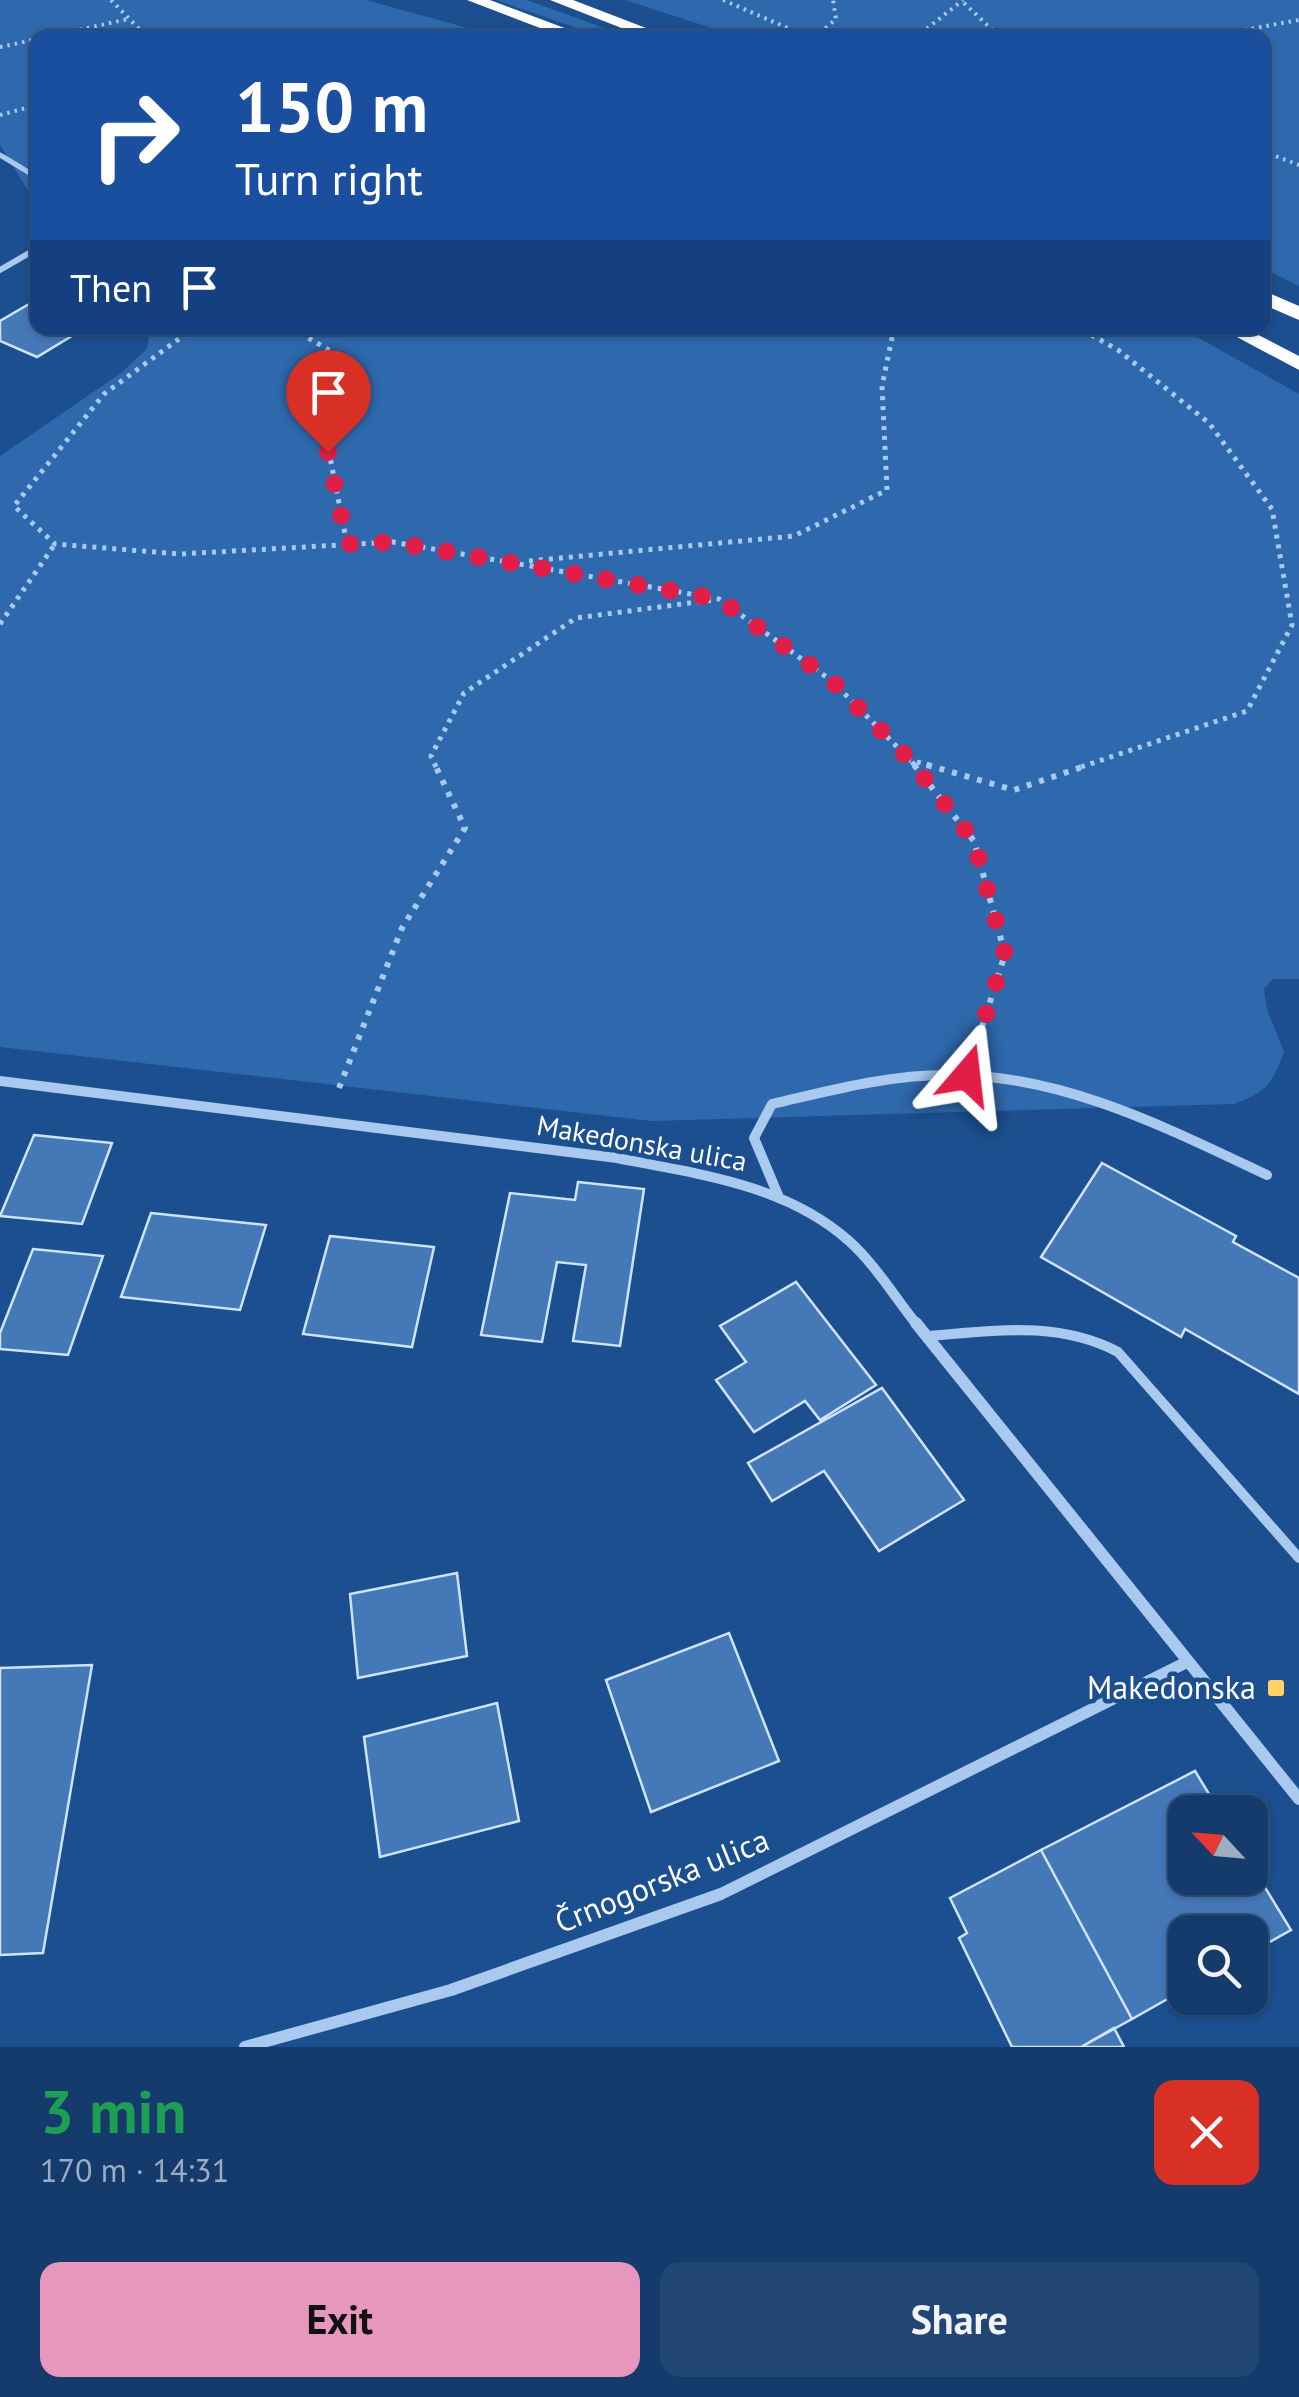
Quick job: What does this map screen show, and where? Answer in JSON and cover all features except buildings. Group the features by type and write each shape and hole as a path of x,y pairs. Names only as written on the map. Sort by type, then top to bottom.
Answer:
{"highway":[{"path":"475,0 560,30"},
{"path":"558,0 642,30"},
{"path":"1270,300 1299,314"},
{"path":"1243,335 1299,364"}],"street":[{"path":"0,270 30,253"},
{"path":"778,1195 754,1138 772,1104 866,1083 967,1075 1082,1094 1141,1116 1267,1175"},
{"name":"Makedonska ulica","path":"0,1080 617,1158 778,1195 849,1240 1299,1799"},
{"name":"Črnogorska ulica","path":"244,2047 451,1990 720,1894 1187,1662"}],"lane":[{"path":"0,155 30,173"},
{"path":"925,1336 1052,1329 1099,1340 1118,1352 1299,1558"}],"path":[{"path":"111,0 140,30"},
{"path":"723,0 793,30"},
{"path":"822,30 836,19 833,0"},
{"path":"926,30 964,1 993,30"},
{"path":"77,30 128,19"},
{"path":"1244,30 1299,20"},
{"path":"0,47 30,40"},
{"path":"0,115 30,107"},
{"path":"1270,155 1299,165"},
{"path":"184,335 104,394 14,506 55,544 180,554 392,542 719,599 832,681 910,760 974,841 1005,954 967,1075"},
{"path":"304,335 340,356 328,452 347,544"},
{"path":"516,562 794,536 886,490 882,402 892,335"},
{"path":"910,760 1014,790 1247,711 1292,625 1272,509 1209,423 1118,350 1091,335"},
{"path":"0,624 55,544"},
{"path":"326,1122 402,928 464,828 431,756 464,692 576,618 719,599"}],"shaded area":[{"path":"0,0 366,0 475,30 30,30 30,194 0,145"},
{"path":"496,0 527,0 610,30 583,30"},
{"path":"625,0 1299,0 1299,286 1270,272 1270,30 717,30"},
{"path":"149,335 1194,335 1299,394 1299,979 1273,979 1264,989 1267,1009 1284,1052 1271,1080 1253,1096 1233,1104 651,1121 0,1047 0,456 121,373 147,349"}],"place":[{"name":"Makedonska","path":"1276,1688"}],"route":[{"path":"328,452 347,544 392,542 719,599 832,681 910,760 974,841 1005,954 967,1075"}]}
